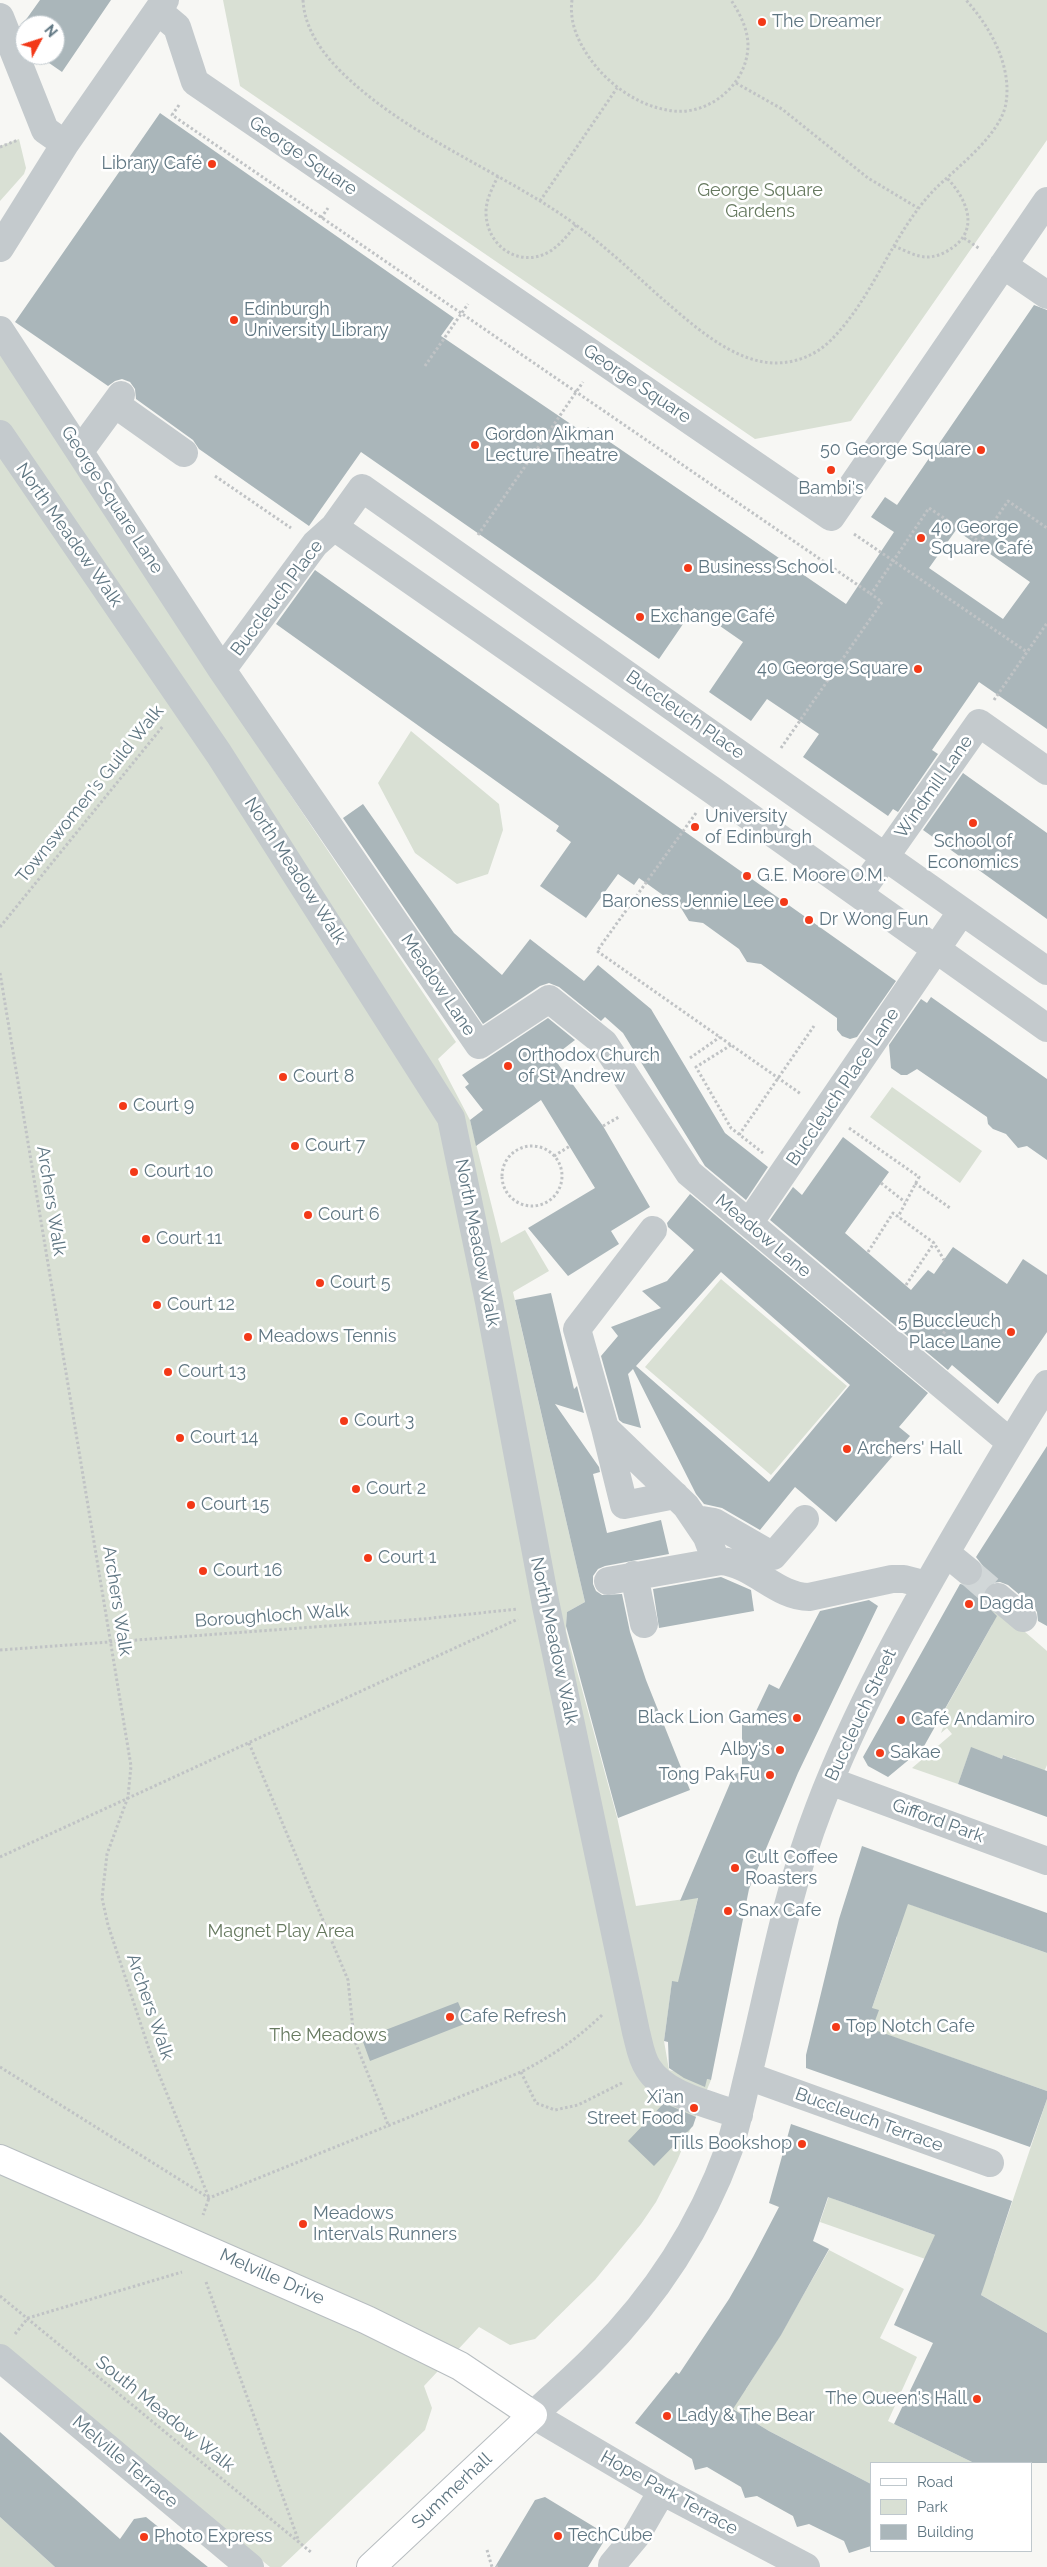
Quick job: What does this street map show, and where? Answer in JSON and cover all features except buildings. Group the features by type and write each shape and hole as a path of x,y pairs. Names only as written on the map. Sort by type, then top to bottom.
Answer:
{"main road":[{"name":"Melville Drive","path":"0,2159 367,2320 460,2366 533,2415"},
{"name":"Summerhall","path":"371,2567 533,2415"}],"street":[{"name":"George Square","path":"65,144 161,5 177,27 194,82 831,517 1047,201"},
{"path":"0,17 45,130 65,144 8,215 0,248"},
{"path":"1003,265 1047,294"},
{"name":"George Square Lane","path":"0,330 222,670"},
{"path":"80,451 118,400 184,453"},
{"name":"North Meadow Walk","path":"0,434 184,701 451,1118 489,1302 546,1606 627,1989 647,2067 657,2080 670,2089 739,2114"},
{"name":"Buccleuch Place","path":"222,670 315,544 334,527 362,488 1047,971"},
{"name":"Buccleuch Place","path":"334,527 712,790 1047,1028"},
{"name":"Meadow Lane","path":"222,670 479,1045 549,999 604,1043 689,1173 1010,1442"},
{"name":"Windmill Lane","path":"859,894 979,723 1047,772"},
{"name":"Buccleuch Place Lane","path":"749,1223 962,911"},
{"path":"653,1230 577,1329 605,1428 624,1505 675,1495"},
{"name":"Buccleuch Street","path":"533,2415 597,2355 637,2312 658,2283 706,2203 729,2148 739,2114 785,1922 817,1812 894,1646 1010,1442 1047,1384"},
{"path":"605,1428 675,1495 696,1519 716,1561"},
{"path":"696,1519 714,1522 773,1556 805,1519"},
{"path":"946,1553 968,1571"},
{"path":"608,1581 716,1561 736,1564 789,1593 801,1597 809,1597 892,1579 904,1579 927,1585"},
{"path":"634,1575 644,1624"},
{"path":"998,1597 1023,1618"},
{"name":"Gifford Park","path":"830,1781 1047,1861"},
{"name":"Buccleuch Terrace","path":"748,2076 990,2163"},
{"name":"Melville Terrace","path":"0,2358 250,2567"},
{"name":"Hope Park Terrace","path":"533,2415 662,2490 806,2567"},
{"path":"612,2565 636,2536 662,2490"}],"path":[{"path":"303,0 307,22 318,44 360,89 406,122 540,201 576,225 682,315 721,344 746,358 775,363 804,358 829,342 871,287 918,208 995,128 1002,115 1006,102 1004,74 998,49 984,24 966,0"},
{"path":"572,0 572,20 581,44 597,68 617,88 654,106 678,111 714,101 736,83 748,47 746,30 732,0"},
{"path":"736,83 782,109 868,178 918,208"},
{"path":"540,201 617,88"},
{"path":"172,115 882,602 784,744"},
{"path":"498,176 487,201 486,216 492,236 503,251 526,258 542,255 555,247 576,225"},
{"path":"894,246 921,257 933,257 950,249 964,238 968,222 965,202 958,190 946,178"},
{"path":"425,366 484,280"},
{"path":"462,558 576,392"},
{"path":"215,476 295,530"},
{"path":"871,594 930,508 980,542 1008,501 1047,528"},
{"path":"879,551 1027,652"},
{"path":"1010,676 1047,623"},
{"name":"Townswomen's Guild Walk","path":"0,928 184,701"},
{"path":"712,790 597,950 919,1177 898,1216"},
{"name":"Archers Walk","path":"0,973 131,1766 128,1797 107,1854 102,1898 108,1925 150,2052 209,2198"},
{"path":"739,1135 814,1026"},
{"path":"690,1058 720,1037"},
{"path":"731,1045 696,1067 731,1128 764,1154"},
{"path":"536,1146 554,1156 560,1168 561,1182 551,1200 531,1206 518,1203 507,1194 502,1181 503,1167 515,1151 536,1146"},
{"path":"554,1156 570,1146"},
{"path":"915,1183 950,1208"},
{"path":"881,1184 905,1202"},
{"path":"868,1252 893,1213 934,1243 944,1260"},
{"path":"906,1285 934,1243"},
{"path":"0,1857 546,1606"},
{"name":"Boroughloch Walk","path":"0,1650 423,1619 546,1606"},
{"path":"249,1743 348,1980 354,2039 389,2127"},
{"path":"203,2215 209,2198 389,2127 521,2072 552,2057 581,2035 627,1989"},
{"path":"0,2067 209,2198"},
{"path":"521,2072 536,2103 555,2110 578,2106 630,2079 647,2067"},
{"path":"28,2318 192,2269"},
{"path":"204,2276 299,2542"},
{"name":"South Meadow Walk","path":"0,2296 312,2553"},
{"path":"487,2550 492,2567"}],"green space":[{"name":"George Square Gardens","path":"223,0 1047,0 1047,140 851,421 755,439 240,86"},
{"path":"19,139 26,168 24,174 0,201 0,146"},
{"name":"The Meadows","path":"0,354 205,667 456,1042 438,1059 470,1120 501,1243 525,1230 549,1271 513,1292 585,1602 567,1612 566,1631 617,1817 636,1906 698,1897 679,1983 672,1982 664,2041 669,2070 711,2080 677,2161 656,2202 641,2224 595,2280 535,2339 510,2345 479,2327 424,2386 432,2408 425,2430 281,2567 270,2567 0,2345"},
{"path":"411,731 499,804 503,830 488,874 457,884 415,853 378,783"},
{"path":"892,1087 982,1151 960,1183 870,1117"},
{"path":"721,1279 847,1386 771,1475 645,1367"},
{"path":"994,1605 1047,1651 1047,1765 1043,1774 1015,1764 1016,1759 1003,1755 1002,1759 971,1748 958,1784 912,1768 952,1734 947,1728 941,1733 944,1725 938,1722 992,1625 985,1621"},
{"path":"891,1889 912,1905 1047,1953 1047,2091 879,2032 867,2041 872,2008 897,1937"},
{"path":"1047,2099 1047,2333 981,2295 985,2280 820,2222 836,2175 834,2199 994,2256"},
{"path":"829,2250 904,2289 880,2338 917,2357 888,2421 972,2462 870,2462 870,2483 769,2431 732,2408 740,2389 746,2389 781,2334"},
{"path":"0,2517 55,2567 0,2567"}],"tunnel":[{"path":"968,1571 998,1597"}],"place":[{"name":"The Dreamer","path":"762,22"},
{"name":"Library Café","path":"212,164"},
{"name":"Edinburgh University Library","path":"234,320"},
{"name":"Gordon Aikman Lecture Theatre","path":"475,445"},
{"name":"50 George Square","path":"981,450"},
{"name":"Bambi's","path":"831,470"},
{"name":"40 George Square Café","path":"921,538"},
{"name":"Business School","path":"688,568"},
{"name":"Exchange Café","path":"640,617"},
{"name":"40 George Square","path":"918,669"},
{"name":"School of Economics","path":"973,823"},
{"name":"University of Edinburgh","path":"695,827"},
{"name":"G.E. Moore O.M.","path":"747,876"},
{"name":"Baroness Jennie Lee","path":"784,902"},
{"name":"Dr Wong Fun","path":"809,920"},
{"name":"Orthodox Church of St Andrew","path":"508,1066"},
{"name":"Court 8","path":"283,1077"},
{"name":"Court 9","path":"123,1106"},
{"name":"Court 7","path":"295,1146"},
{"name":"Court 10","path":"134,1172"},
{"name":"Court 6","path":"308,1215"},
{"name":"Court 11","path":"146,1239"},
{"name":"Court 5","path":"320,1283"},
{"name":"Court 12","path":"157,1305"},
{"name":"5 Buccleuch Place Lane","path":"1011,1332"},
{"name":"Meadows Tennis","path":"248,1337"},
{"name":"Court 13","path":"168,1372"},
{"name":"Court 3","path":"344,1421"},
{"name":"Court 14","path":"180,1438"},
{"name":"Archers' Hall","path":"847,1449"},
{"name":"Court 2","path":"356,1489"},
{"name":"Court 15","path":"191,1505"},
{"name":"Court 1","path":"368,1558"},
{"name":"Court 16","path":"203,1571"},
{"name":"Dagda","path":"969,1604"},
{"name":"Black Lion Games","path":"797,1718"},
{"name":"Café Andamiro","path":"901,1720"},
{"name":"Alby's","path":"780,1750"},
{"name":"Sakae","path":"880,1753"},
{"name":"Tong Pak Fu","path":"770,1775"},
{"name":"Cult Coffee Roasters","path":"735,1868"},
{"name":"Snax Cafe","path":"728,1911"},
{"name":"Cafe Refresh","path":"450,2017"},
{"name":"Top Notch Cafe","path":"836,2027"},
{"name":"Xi’an Street Food","path":"694,2108"},
{"name":"Tills Bookshop","path":"802,2144"},
{"name":"Meadows Intervals Runners","path":"303,2224"},
{"name":"The Queen's Hall","path":"977,2399"},
{"name":"Lady & The Bear","path":"667,2416"},
{"name":"TechCube","path":"558,2536"},
{"name":"Photo Express","path":"144,2537"}],"park label":[{"name":"Magnet Play Area","path":"281,1932"}]}
